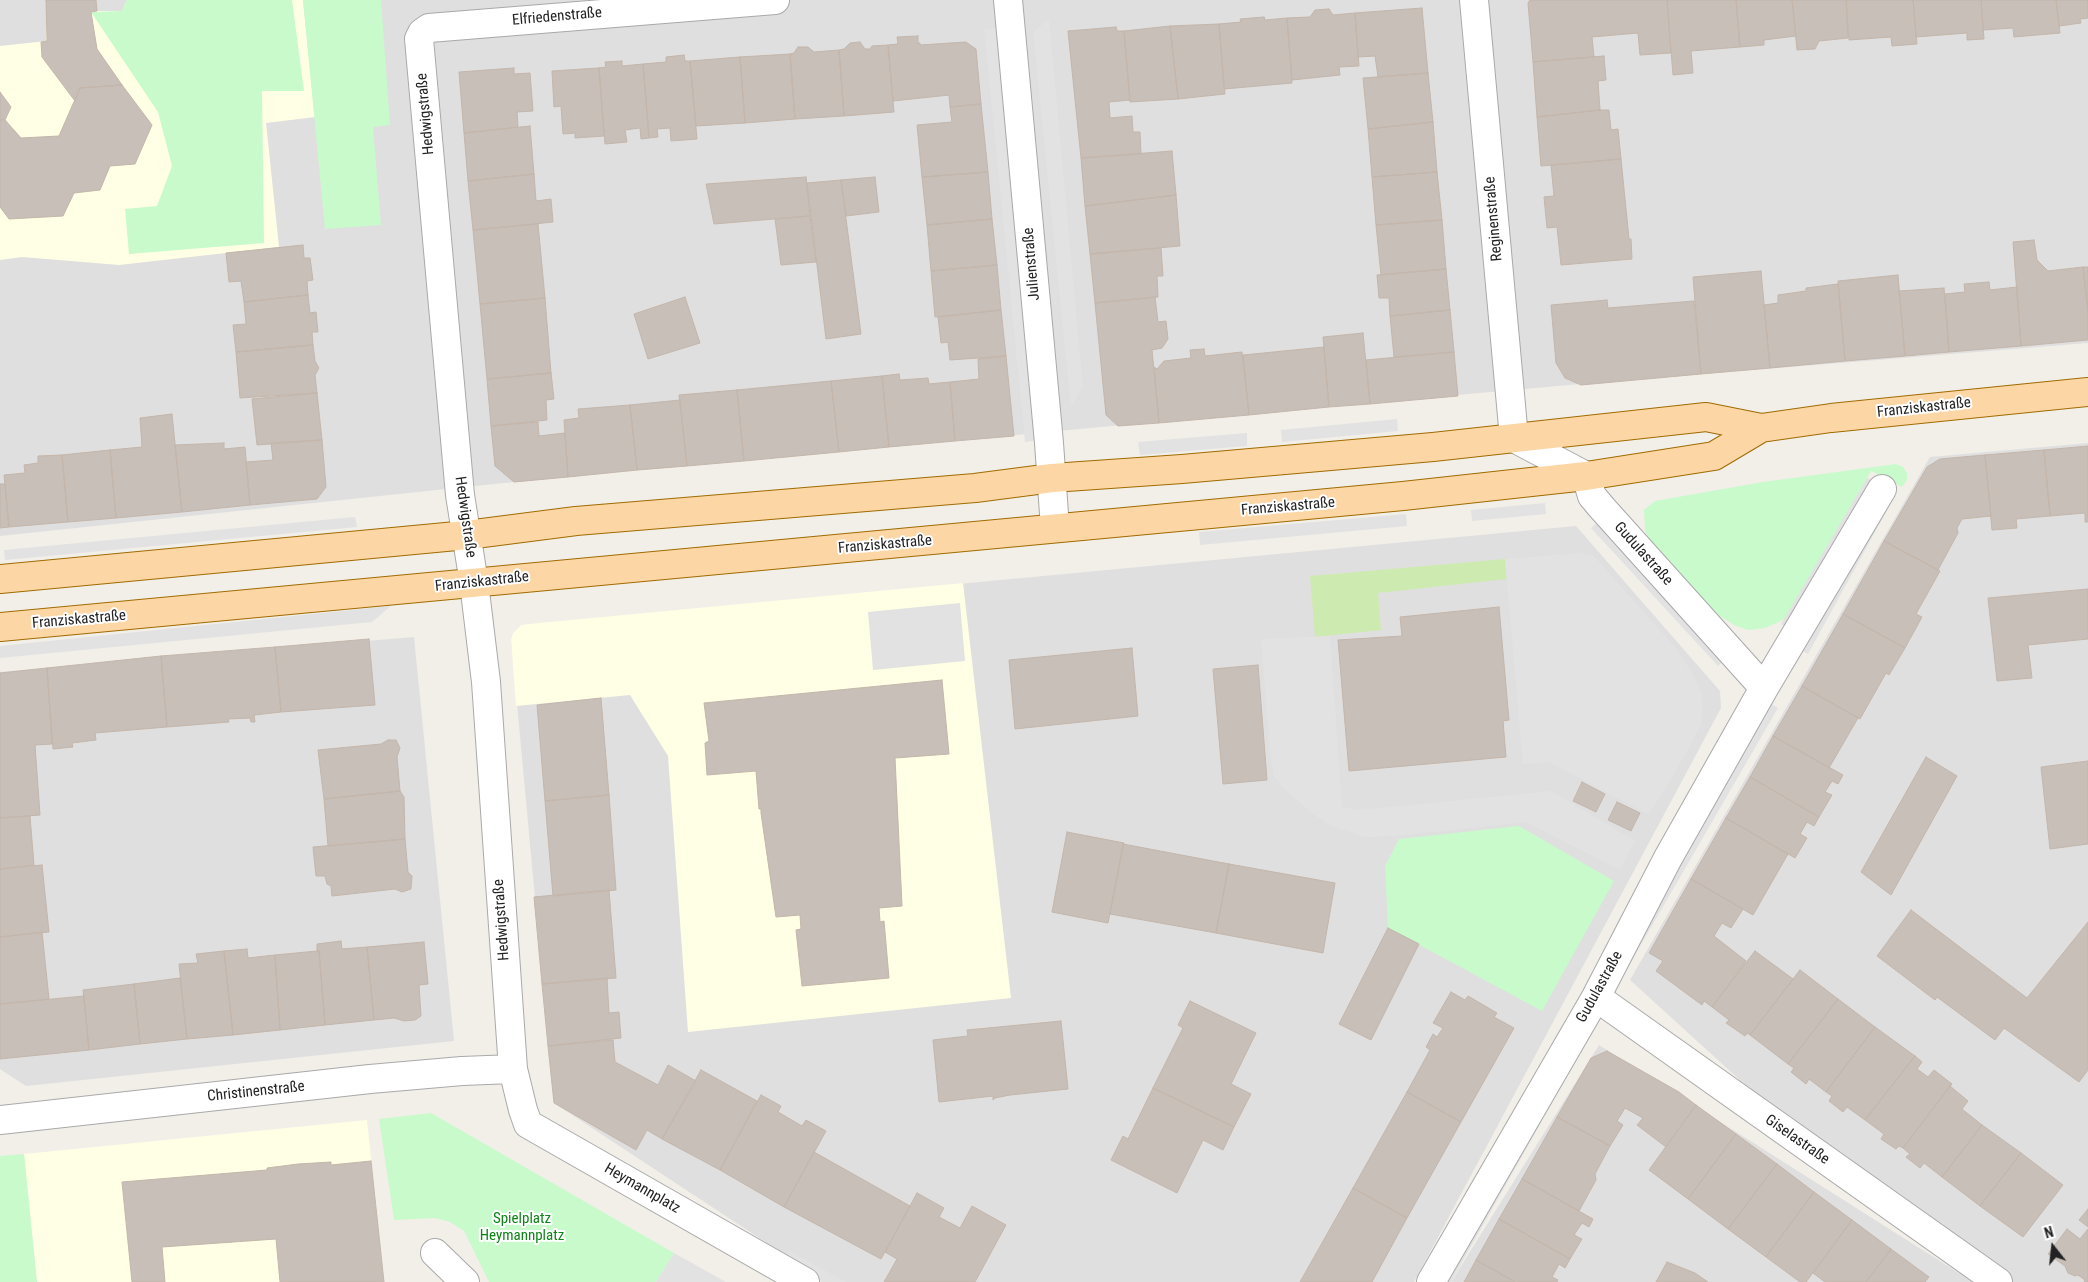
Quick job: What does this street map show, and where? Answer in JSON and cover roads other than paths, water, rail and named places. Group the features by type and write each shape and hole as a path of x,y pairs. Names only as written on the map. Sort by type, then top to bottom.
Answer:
{"main road":[{"name":"Franziskastraße","path":"0,579 467,535 576,521 965,489 1052,478 1182,469 1433,447 1706,417 1761,428 1831,418 2088,392"},
{"name":"Franziskastraße","path":"0,627 1394,497 1586,476 1714,456 1761,428"}],"street":[{"name":"Elfriedenstraße","path":"429,28 776,0"},
{"name":"Julienstraße","path":"1008,0 1055,528"},
{"name":"Reginenstraße","path":"1474,0 1514,438"},
{"name":"Hedwigstraße","path":"429,28 422,33 419,39 460,495 474,583 486,682 512,1069"},
{"path":"1514,438 1586,476"},
{"name":"Gudulastraße","path":"1586,476 1592,496 1602,509 1764,688"},
{"name":"Gudulastraße","path":"1430,1282 1596,997 1668,858 1764,688 1882,489"},
{"name":"Giselastraße","path":"1596,997 1998,1282"},
{"name":"Christinenstraße","path":"0,1120 370,1079 462,1071 512,1069"},
{"name":"Heymannplatz","path":"512,1069 528,1124 805,1282"},
{"path":"435,1253 464,1282"}],"park label":[{"name":"Spielplatz Heymannplatz","path":"522,1228"}]}
